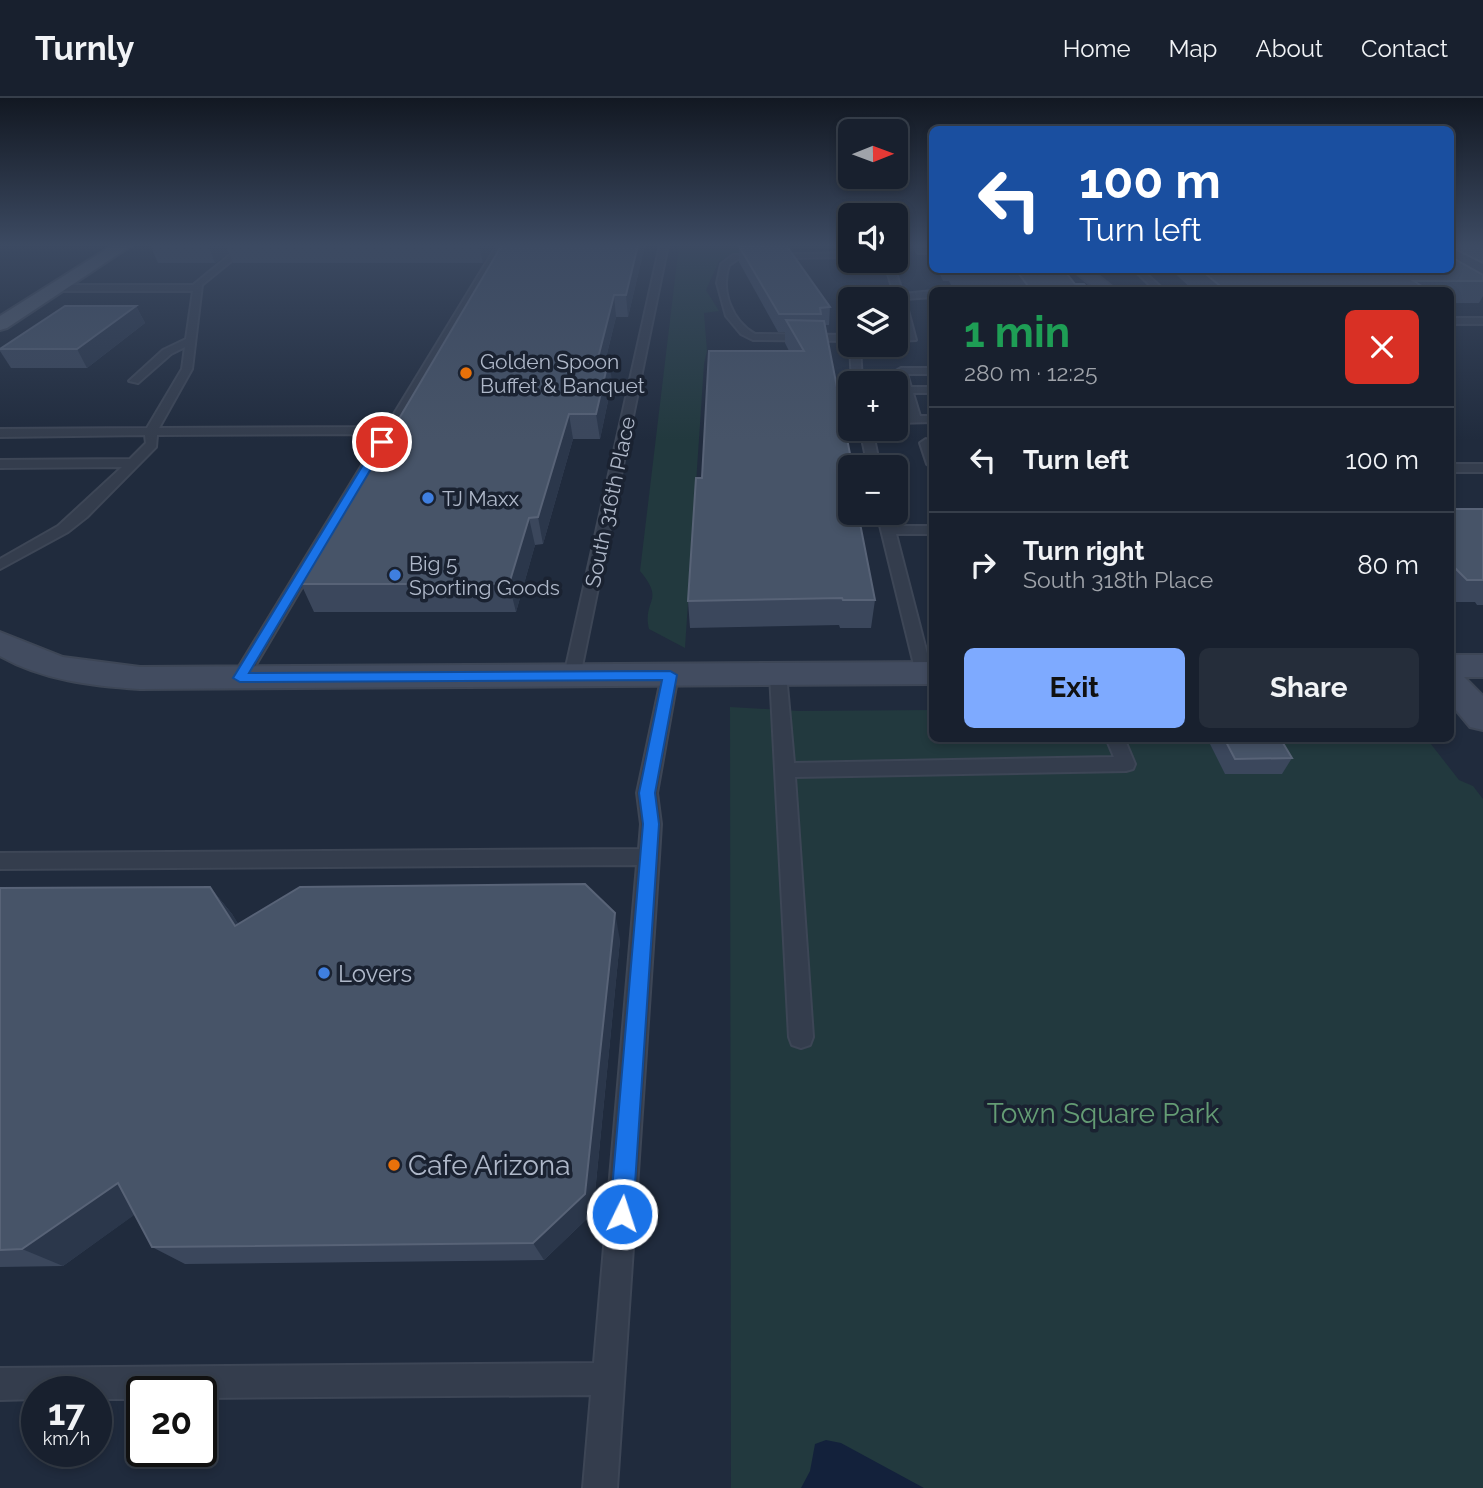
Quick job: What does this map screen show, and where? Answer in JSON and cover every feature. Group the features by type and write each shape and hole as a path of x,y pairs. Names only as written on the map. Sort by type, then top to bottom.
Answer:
{"main road":[{"path":"0,324 22,310"}],"street":[{"path":"0,642 32,660 86,673 161,679 928,673"},
{"path":"1454,666 1483,666"},
{"path":"1454,686 1483,718"}],"lane":[{"path":"0,565 72,522 152,444 151,432 185,375 195,310"},
{"path":"240,678 462,310"},
{"name":"South 316th Place","path":"572,676 650,310"},
{"path":"731,310 744,334 760,338 838,338"},
{"path":"1454,320 1483,321"},
{"path":"908,323 913,338 908,338"},
{"path":"134,381 167,352 191,340"},
{"path":"908,380 929,377"},
{"path":"908,382 929,389"},
{"path":"908,395 916,419"},
{"path":"908,419 929,419"},
{"path":"0,433 390,430"},
{"path":"926,443 929,452"},
{"path":"0,464 133,463"},
{"path":"1454,468 1483,468"},
{"path":"886,525 928,673"},
{"path":"887,530 929,530"},
{"path":"778,674 801,1037"},
{"path":"600,1488 649,857 651,824 647,793 670,675"},
{"path":"785,770 1126,764 1117,742"},
{"path":"0,861 649,857"},
{"path":"0,1384 608,1379"}],"green space":[{"path":"671,310 718,310 704,313 707,351 685,648 649,629 648,612 652,595 648,581 640,571"},
{"name":"Town Square Park","path":"730,707 799,711 929,710 929,742 1429,742 1459,780 1473,786 1483,799 1483,1488 731,1488"}],"water":[{"path":"826,1440 841,1443 924,1488 801,1488 810,1471 815,1444"}],"building":[{"path":"59,310 131,310 77,349 0,349"},
{"path":"464,310 610,310 598,358 609,358 596,414 569,414 538,517 529,518 509,584 301,584"},
{"path":"777,310 820,310 821,314 779,314"},
{"path":"786,320 824,321 838,392 838,441 847,441 850,455 838,455 838,525 860,525 875,600 842,598 688,601 696,478 702,478 709,351 804,351"},
{"path":"1454,509 1483,509 1483,580 1467,580 1454,567"},
{"path":"1226,742 1282,742 1292,758 1235,759"},
{"path":"585,884 615,913 585,1194 533,1243 152,1247 118,1183 22,1249 0,1250 0,888 210,887 235,926 300,887"}],"place":[{"name":"Golden Spoon Buffet & Banquet","path":"466,373"},
{"name":"TJ Maxx","path":"428,498"},
{"name":"Big 5 Sporting Goods","path":"395,575"},
{"name":"Lovers","path":"324,973"},
{"name":"Cafe Arizona","path":"394,1165"}],"route":[{"path":"382,442 240,678 670,675 647,793 651,824 622,1214"}]}
